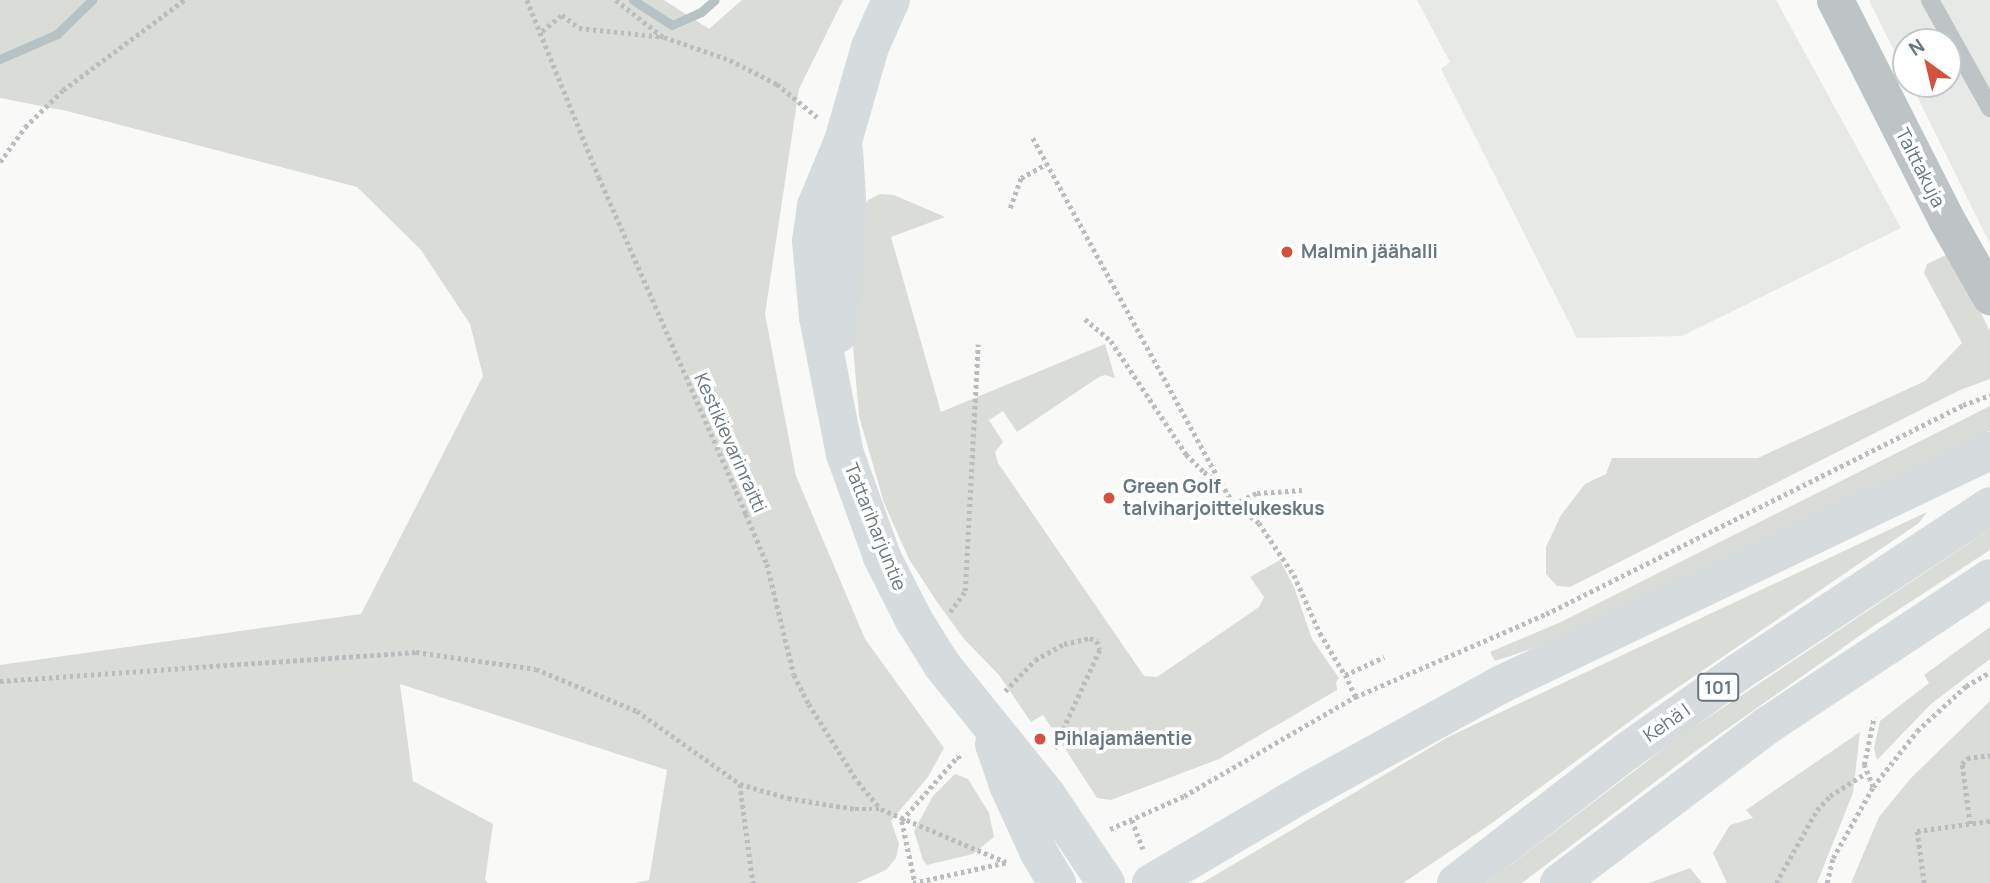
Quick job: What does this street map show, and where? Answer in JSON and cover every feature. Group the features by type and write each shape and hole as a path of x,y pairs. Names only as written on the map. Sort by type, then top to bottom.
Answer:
{"main road":[{"name":"Tattariharjuntie","path":"891,0 870,47 843,141 816,206 811,241 818,317 845,454 882,556 914,620 942,665 1000,706 1040,785 1106,883"},
{"path":"1151,883 1309,790 1502,684 1990,452"},
{"name":"Kehä I","path":"1456,883 1626,752 1872,582 1990,506"},
{"path":"1559,883 1769,725 1990,578"},
{"name":"Tattariharjuntie","path":"1000,706 1008,785 1039,853 1057,883"}],"street":[{"name":"Talttakuja","path":"1835,0 1946,219 1990,296"}],"lane":[{"path":"1930,0 1990,108"}],"path":[{"path":"0,162 25,127 64,90 184,0"},
{"name":"Kestikievarinraitti","path":"527,0 542,31 599,177 762,552 794,675 851,771 881,809 902,821 1007,863 914,883"},
{"path":"616,0 664,37"},
{"path":"542,31 562,15 579,28 664,37 730,60 778,83 843,141"},
{"path":"1032,138 1221,483 1234,504 1259,523 1294,575 1320,633 1355,697"},
{"path":"1010,208 1021,178 1046,164"},
{"path":"1085,319 1111,341 1186,454 1204,472 1221,483"},
{"path":"946,618 965,591 978,344"},
{"path":"1111,829 1184,796 1355,697 1546,614 1963,405 1990,395"},
{"path":"1234,504 1257,493 1302,490"},
{"path":"1000,706 1035,660 1064,644 1090,638 1097,641 1100,650 1051,756"},
{"path":"0,681 416,652 536,668 637,711 740,783 788,798 855,809 881,809"},
{"path":"1345,675 1384,657"},
{"path":"1827,883 1833,858 1873,787 1917,731 1966,686 1990,672"},
{"path":"995,683 1000,706"},
{"path":"1873,787 1866,773 1867,740 1874,717"},
{"path":"1970,824 1962,764 1967,758 1990,755"},
{"path":"914,883 902,821 958,756"},
{"path":"1776,883 1817,810 1829,796 1866,773"},
{"path":"740,783 753,883"},
{"path":"1923,883 1917,831 1990,821"}],"shaded area":[{"path":"0,0 664,0 709,29 742,0 843,0 799,89 765,314 796,476 865,639 944,748 928,777 891,821 899,844 896,858 886,870 857,883 634,883 649,880 667,770 400,684 413,781 493,824 485,880 488,883 0,883 0,665 361,614 483,376 470,324 421,250 357,187 67,111 0,98"},
{"path":"1417,0 1776,0 1901,228 1682,336 1577,338 1441,69 1450,62"},
{"path":"1869,0 1990,0 1990,244 1918,98 1962,98 1962,28 1892,28 1892,47"},
{"path":"880,194 894,195 945,217 891,237 941,412 1105,344 1115,378 1105,375 1099,377 1017,432 1003,411 989,420 1003,442 995,452 998,463 1144,676 1157,677 1259,607 1264,597 1250,577 1280,560 1294,587 1312,639 1339,678 1336,682 1337,690 1219,759 1111,800 1097,798 1043,715 1031,722 999,675 964,639 937,602 909,559 884,503 859,416 853,346 853,278 862,210 868,200"},
{"path":"1946,255 1955,262 1990,331 1990,379 1960,390 1570,587 1557,586 1546,574 1546,547 1561,515 1585,484 1606,474 1612,458 1758,458 1925,381 1962,343 1924,273 1927,264"},
{"path":"1990,406 1990,431 1549,643 1495,661 1490,652 1561,622"},
{"path":"1927,512 1919,523 1652,705 1492,823 1403,883 1202,883 1448,737"},
{"path":"1990,529 1990,550 1875,625 1693,753 1522,883 1487,883 1679,737"},
{"path":"1990,627 1990,659 1931,704 1877,760 1874,748 1880,721 1929,683 1924,675"},
{"path":"1990,701 1990,883 1851,883 1879,817 1910,779"},
{"path":"1860,732 1853,793 1817,883 1727,883 1713,853 1730,825 1753,818 1746,810"},
{"path":"955,774 968,779 989,813 994,837 973,854 927,865 914,831 933,796"},
{"path":"1690,868 1702,883 1649,883"}],"waterway":[{"path":"0,59 57,34 92,0"},
{"path":"633,0 672,25 701,12 715,0"}],"place":[{"name":"Malmin jäähalli","path":"1287,252"},
{"name":"Green Golf talviharjoittelukeskus","path":"1109,498"},
{"name":"Pihlajamäentie","path":"1040,739"}]}
